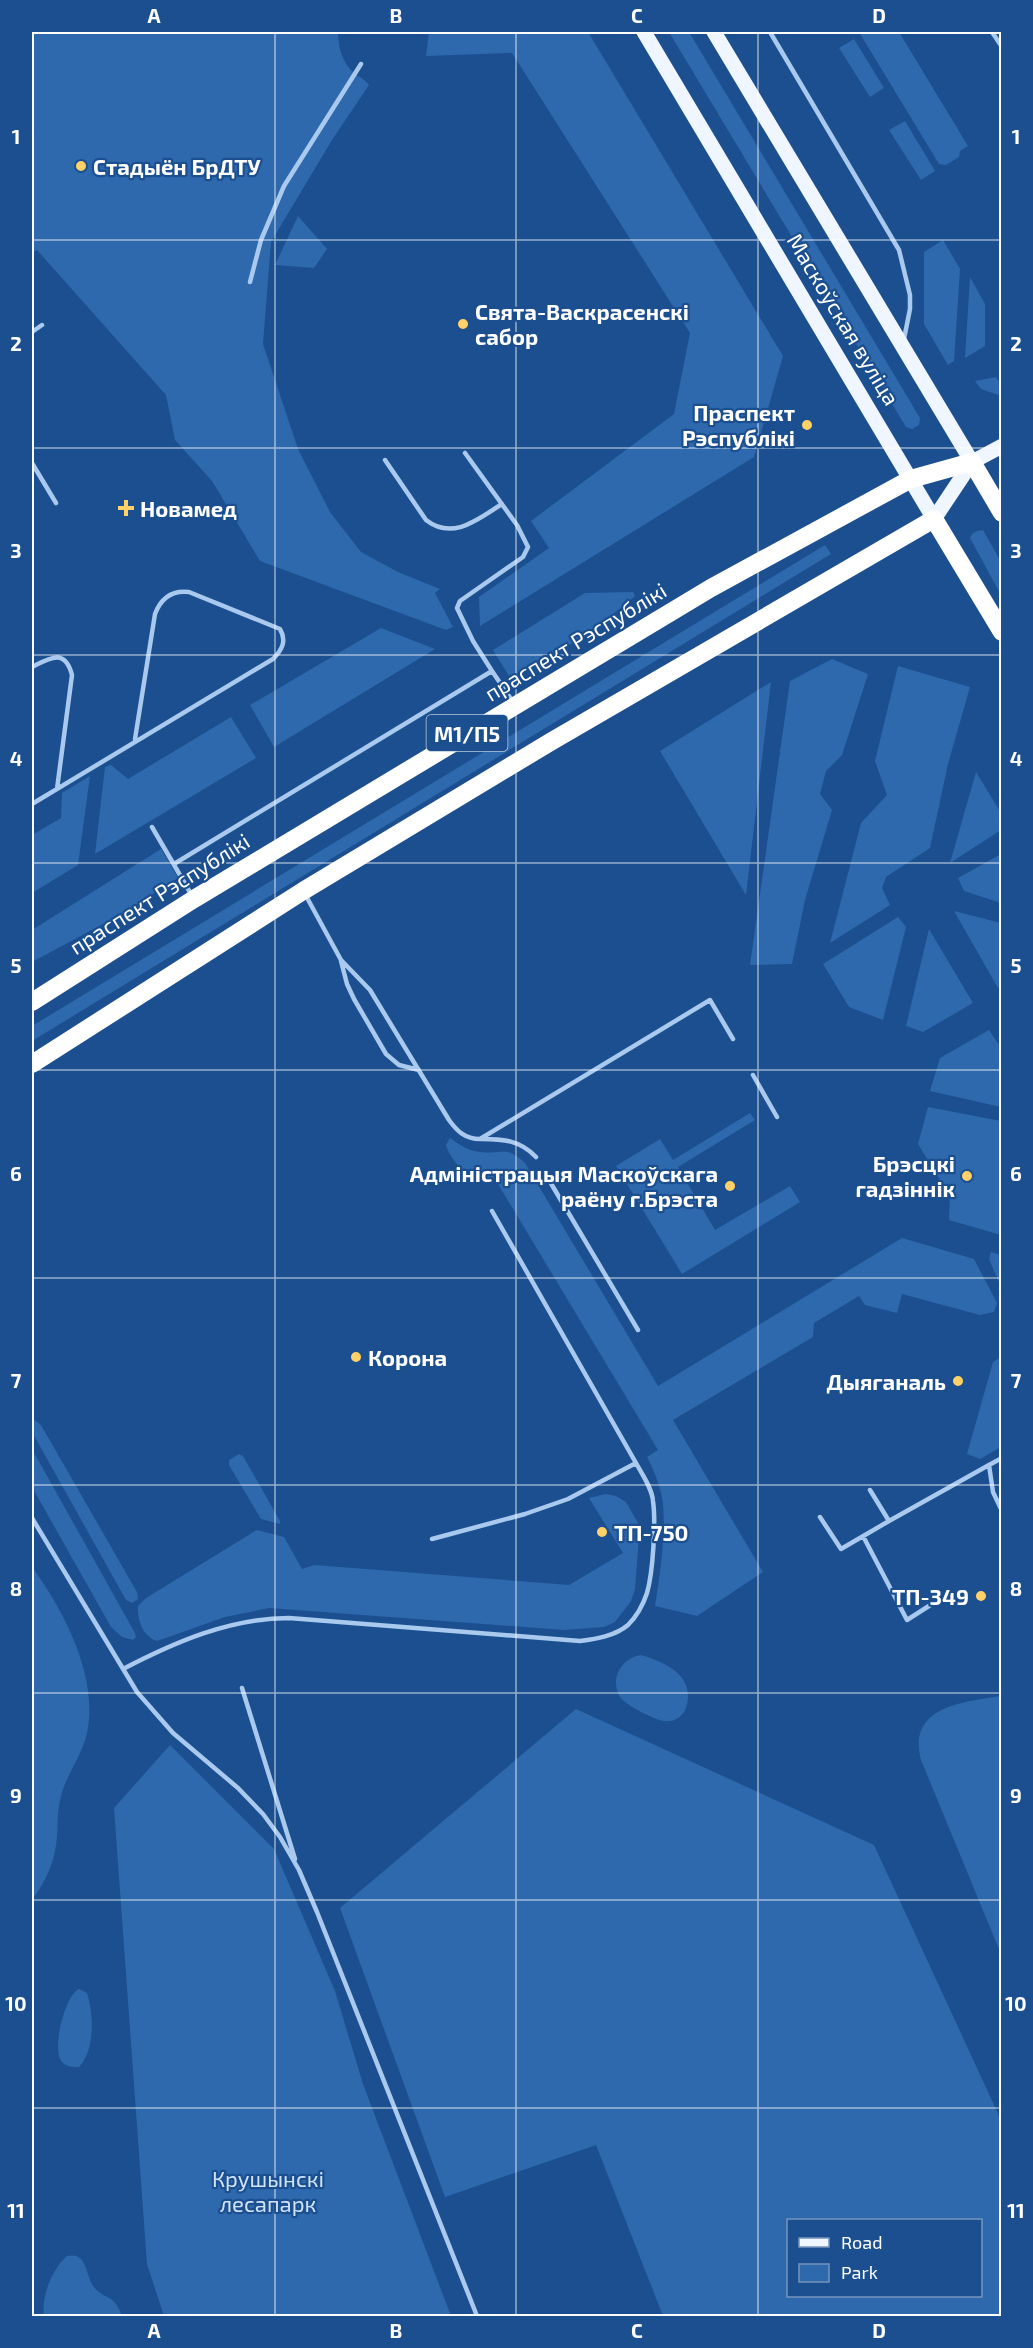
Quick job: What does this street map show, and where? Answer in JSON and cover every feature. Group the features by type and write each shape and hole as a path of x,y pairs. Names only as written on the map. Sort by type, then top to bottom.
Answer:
{"highway":[{"name":"праспект Рэспублікі","path":"32,1002 194,899 514,704 721,583 911,479 972,462"},
{"name":"Маскоўская вуліца","path":"972,462 1002,513"},
{"name":"Маскоўская вуліца","path":"934,519 1002,632"},
{"name":"М1/П5","path":"32,1064 303,891 562,735 934,519"}],"main road":[{"name":"Маскоўская вуліца","path":"644,32 934,519"},
{"name":"Маскоўская вуліца","path":"714,32 972,462"},
{"path":"934,519 972,462 1002,446"}],"lane":[{"path":"770,32 899,250 910,295 910,309 902,348"},
{"path":"992,32 1002,47"},
{"path":"250,282 261,240 280,194 361,64"},
{"path":"32,332 42,325"},
{"path":"465,453 525,538 528,547 523,557 460,601 457,608 472,642 514,704"},
{"path":"385,460 426,519 434,525 445,529 468,525 502,504"},
{"path":"32,463 56,503"},
{"path":"32,804 273,658 284,641 280,629 189,592 175,592 163,599 155,614 135,740"},
{"path":"32,667 50,658 58,657 65,659 72,675 57,789"},
{"path":"174,864 492,671"},
{"path":"152,827 194,899"},
{"path":"303,891 341,960 347,984 354,999 386,1054 399,1065 419,1071"},
{"path":"341,960 370,990 454,1128 466,1137 501,1139 520,1143 536,1157"},
{"path":"480,1139 710,1000 733,1039"},
{"path":"753,1075 777,1117"},
{"path":"546,1175 638,1330"},
{"path":"123,1669 175,1644 236,1624 271,1618 580,1641 613,1634 627,1626 638,1612 646,1594 650,1573 653,1500 636,1463 492,1211"},
{"path":"820,1517 841,1549 1002,1458"},
{"path":"432,1539 525,1514 568,1499 636,1463"},
{"path":"989,1465 993,1492 1002,1511"},
{"path":"870,1490 889,1521"},
{"path":"32,1518 123,1669 153,1713 238,1788 263,1814 280,1837 298,1870 348,1987 477,2316"},
{"path":"862,1536 907,1620 932,1604"},
{"path":"242,1688 298,1870"}],"green space":[{"path":"32,32 338,32 340,48 346,64 369,85 332,140 271,242 263,344 298,449 330,512 361,552 398,572 440,589 435,593 453,627 446,630 260,561 212,481 175,440 166,395 37,250 32,253"},
{"path":"429,32 588,32 783,356 754,457 480,626 479,597 549,548 531,521 674,414 690,333 512,53 426,56"},
{"path":"669,32 689,32 920,418 919,425 912,429 906,427"},
{"path":"859,32 899,32 968,146 960,151 959,157 946,165 939,164"},
{"path":"854,39 884,88 870,97 839,48"},
{"path":"905,121 935,171 921,180 889,130"},
{"path":"298,216 327,249 314,268 275,265"},
{"path":"943,240 960,269 954,361 948,365 924,324 924,252"},
{"path":"970,277 985,304 985,346 965,358"},
{"path":"996,377 1001,385 1001,396 981,389 975,381"},
{"path":"983,530 1001,562 1001,595 970,538 975,532"},
{"path":"825,545 831,554 32,1041 32,1026"},
{"path":"633,592 635,596 595,629 520,676 509,676 493,650 585,593"},
{"path":"381,628 435,649 274,747 250,705"},
{"path":"832,659 868,674 842,755 826,771 820,794 832,810 805,900 792,964 750,965 790,681"},
{"path":"898,666 970,687 948,764 930,848 886,877 882,888 890,905 830,943 861,823 887,795 875,761"},
{"path":"771,682 746,895 660,751"},
{"path":"231,717 256,758 95,854 105,767 111,765 128,779"},
{"path":"976,772 1001,813 1001,830 950,863"},
{"path":"90,776 78,865 32,893 32,835 61,818 62,793"},
{"path":"161,849 178,878 120,915 32,962 32,930"},
{"path":"1001,854 1001,903 964,891 958,878"},
{"path":"954,911 1001,923 1001,986 998,988"},
{"path":"898,917 906,927 883,1020 849,1007 823,964"},
{"path":"929,929 973,1003 923,1032 906,1026"},
{"path":"989,1030 1001,1048 1001,1107 930,1091 940,1058"},
{"path":"928,1107 1001,1121 1001,1235 949,1220 950,1196 918,1144"},
{"path":"750,1113 755,1120 678,1167 715,1230 790,1186 800,1202 682,1274 616,1166 660,1139 673,1160"},
{"path":"450,1138 472,1150 488,1153 508,1152 525,1163 658,1386 902,1238 974,1259 997,1303 994,1312 980,1315 902,1294 897,1313 865,1305 859,1296 814,1323 813,1337 673,1420 763,1572 697,1616 655,1606 664,1518 660,1488 647,1457 658,1450 495,1179 487,1181 473,1178 461,1169 446,1145"},
{"path":"991,1252 1001,1255 1001,1287 989,1259"},
{"path":"1001,1357 1001,1447 980,1459 967,1454 993,1362"},
{"path":"32,1418 41,1425 137,1592 138,1599 132,1603 126,1600 32,1432"},
{"path":"32,1449 135,1633 136,1637 133,1640 122,1637 111,1627 32,1487"},
{"path":"239,1454 243,1456 280,1524 261,1519 229,1465 229,1460"},
{"path":"606,1494 616,1496 626,1502 638,1523 639,1537 635,1589 631,1601 615,1622 604,1627 564,1630 269,1608 225,1617 157,1641 148,1636 140,1622 138,1606 146,1598 257,1530 284,1537 302,1569 314,1565 569,1585 623,1553 589,1498"},
{"path":"32,1567 56,1603 76,1646 88,1690 89,1712 85,1742 62,1792 52,1863 42,1886 32,1900"},
{"path":"641,1655 671,1668 684,1681 688,1701 683,1714 678,1718 664,1721 654,1718 634,1708 620,1697 616,1683 619,1670 628,1660"},
{"path":"1002,1696 1001,1954 921,1760 919,1742 922,1728 941,1710 970,1701"},
{"path":"576,1709 874,1845 1001,2120 1001,2316 663,2316 596,2145 445,2197 340,1908"},
{"name":"Крушынскі лесапарк","path":"170,1745 274,1849 335,1991 363,2084 451,2316 164,2316 147,2264 114,1808"},
{"path":"79,1989 87,1993 92,2032 84,2060 79,2067 74,2067 62,2062 58,2046 61,2023 69,2001"},
{"path":"67,2256 81,2259 93,2286 116,2304 122,2316 44,2316 44,2300 52,2276"}],"place":[{"name":"Стадыён БрДТУ","path":"81,166"},
{"name":"Свята-Васкрасенскі сабор","path":"463,324"},
{"name":"Праспект Рэспублікі","path":"807,425"},
{"name":"Новамед","path":"126,508"},
{"name":"Брэсцкі гадзіннік","path":"967,1176"},
{"name":"Адміністрацыя Маскоўскага раёну г.Брэста","path":"730,1186"},
{"name":"Корона","path":"356,1357"},
{"name":"Дыяганаль","path":"958,1381"},
{"name":"ТП-750","path":"602,1532"},
{"name":"ТП-349","path":"981,1596"}]}
